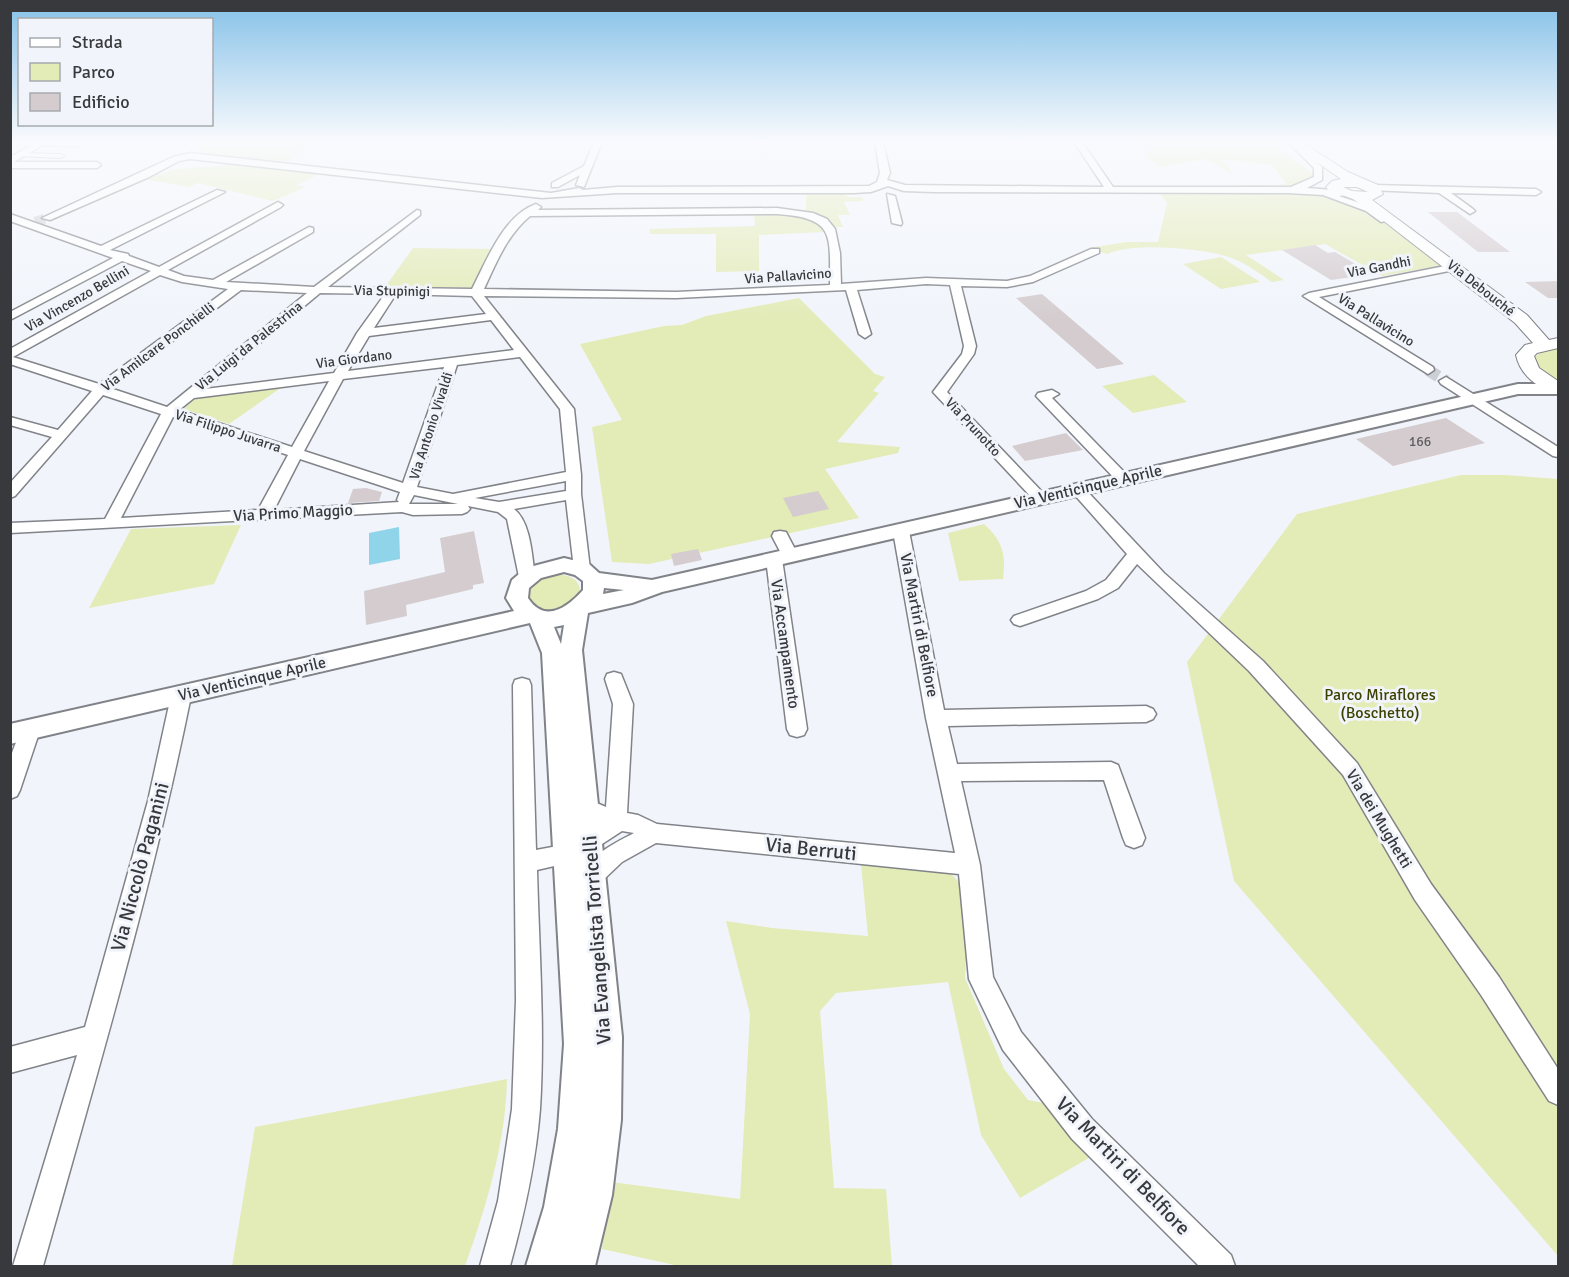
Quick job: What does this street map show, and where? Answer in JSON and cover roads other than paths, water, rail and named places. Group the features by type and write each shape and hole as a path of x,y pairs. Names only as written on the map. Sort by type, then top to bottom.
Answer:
{"main road":[{"name":"Via Debouché","path":"1375,202 1381,212 1521,319 1539,337 1553,342"},
{"name":"Via Debouché","path":"1378,202 1441,257"},
{"path":"1553,342 1531,349 1525,355 1526,363 1534,374 1558,388"}],"street":[{"path":"47,218 85,202"},
{"path":"103,249 200,202"},
{"path":"529,212 532,202"},
{"path":"546,202 515,223 506,234 476,293 567,409 574,475 573,494 587,574 594,592 580,609 559,618 528,611 518,588 527,577 544,568 564,565 587,574"},
{"path":"891,202 897,223"},
{"path":"1352,202 1369,209 1424,246"},
{"path":"1457,202 1470,211"},
{"name":"Via Vincenzo Bellini","path":"10,354 278,205"},
{"path":"529,212 809,213 823,219 831,231 835,243 836,288"},
{"name":"Via Luigi da Palestrina","path":"110,524 169,412 317,290 417,213"},
{"name":"Via Stupinigi","path":"10,218 33,223 182,279 238,287 476,293"},
{"path":"10,232 33,223"},
{"path":"214,284 309,230"},
{"name":"Via Pallavicino","path":"476,293 735,295 926,281 1007,284 1026,281 1095,251"},
{"path":"10,317 124,256"},
{"name":"Via Gandhi","path":"1309,296 1455,267"},
{"name":"Via Prunotto","path":"955,282 970,346 968,354 940,392 1040,498"},
{"name":"Via Amilcare Ponchielli","path":"10,493 101,389 238,287"},
{"path":"851,287 865,334"},
{"path":"263,514 363,333 393,291"},
{"name":"Via Pallavicino","path":"1309,296 1428,370"},
{"path":"363,333 495,316"},
{"name":"Via Giordano","path":"189,395 522,353"},
{"name":"Via Filippo Juvarra","path":"10,360 410,490 502,508"},
{"name":"Via Antonio Vivaldi","path":"402,507 410,490 452,362"},
{"path":"1518,389 1534,374"},
{"path":"1446,381 1558,453"},
{"name":"Via Venticinque Aprile","path":"580,609 632,596 657,586 1473,399 1518,389 1558,388"},
{"path":"1052,394 1043,396 1123,479"},
{"path":"10,421 61,435"},
{"name":"Via Filippo Juvarra","path":"402,507 574,475"},
{"name":"Via dei Mughetti","path":"1078,490 1158,577 1256,666 1350,769 1423,892 1490,986 1558,1092"},
{"name":"Via Primo Maggio","path":"10,528 402,507 413,510 502,508 573,494"},
{"path":"502,508 514,517 518,528 527,577"},
{"name":"Via Martiri di Belfiore","path":"901,531 936,718 969,865 981,979 1012,1041 1082,1129 1209,1262"},
{"path":"780,536 782,557"},
{"path":"1020,620 1092,595 1112,584 1137,553"},
{"name":"Via Accampamento","path":"782,557 797,729"},
{"name":"Via Venticinque Aprile","path":"587,574 657,586"},
{"name":"Via Evangelista Torricelli","path":"579,846 587,808 571,650 580,609"},
{"name":"Via Venticinque Aprile","path":"20,732 494,622 528,611"},
{"name":"Via Evangelista Torricelli","path":"528,611 552,653 579,846 580,1044 575,1129 562,1207 545,1266"},
{"path":"603,865 618,839 623,704 614,679"},
{"path":"495,1266 512,1201 526,1109 528,1000 522,685"},
{"name":"Via Niccolò Paganini","path":"28,1266 95,1037 159,801 181,696"},
{"name":"Via Martiri di Belfiore","path":"936,718 1146,714"},
{"path":"10,790 20,732"},
{"path":"948,773 1111,771 1134,838"},
{"name":"Via Berruti","path":"587,808 618,821 638,824 654,833 969,865"},
{"path":"525,862 579,846 618,821"},
{"path":"603,865 654,833"},
{"name":"Via Evangelista Torricelli","path":"576,1266 594,1195 604,1120 606,1036 603,865 579,846"},
{"path":"10,1060 95,1037"}],"water":[{"path":"399,527 400,559 369,565 369,533"}],"tunnel":[{"path":"35,222 47,218"},
{"path":"1428,370 1446,381"}],"park label":[{"name":"Parco Miraflores (Boschetto)","path":"1380,704"}]}
